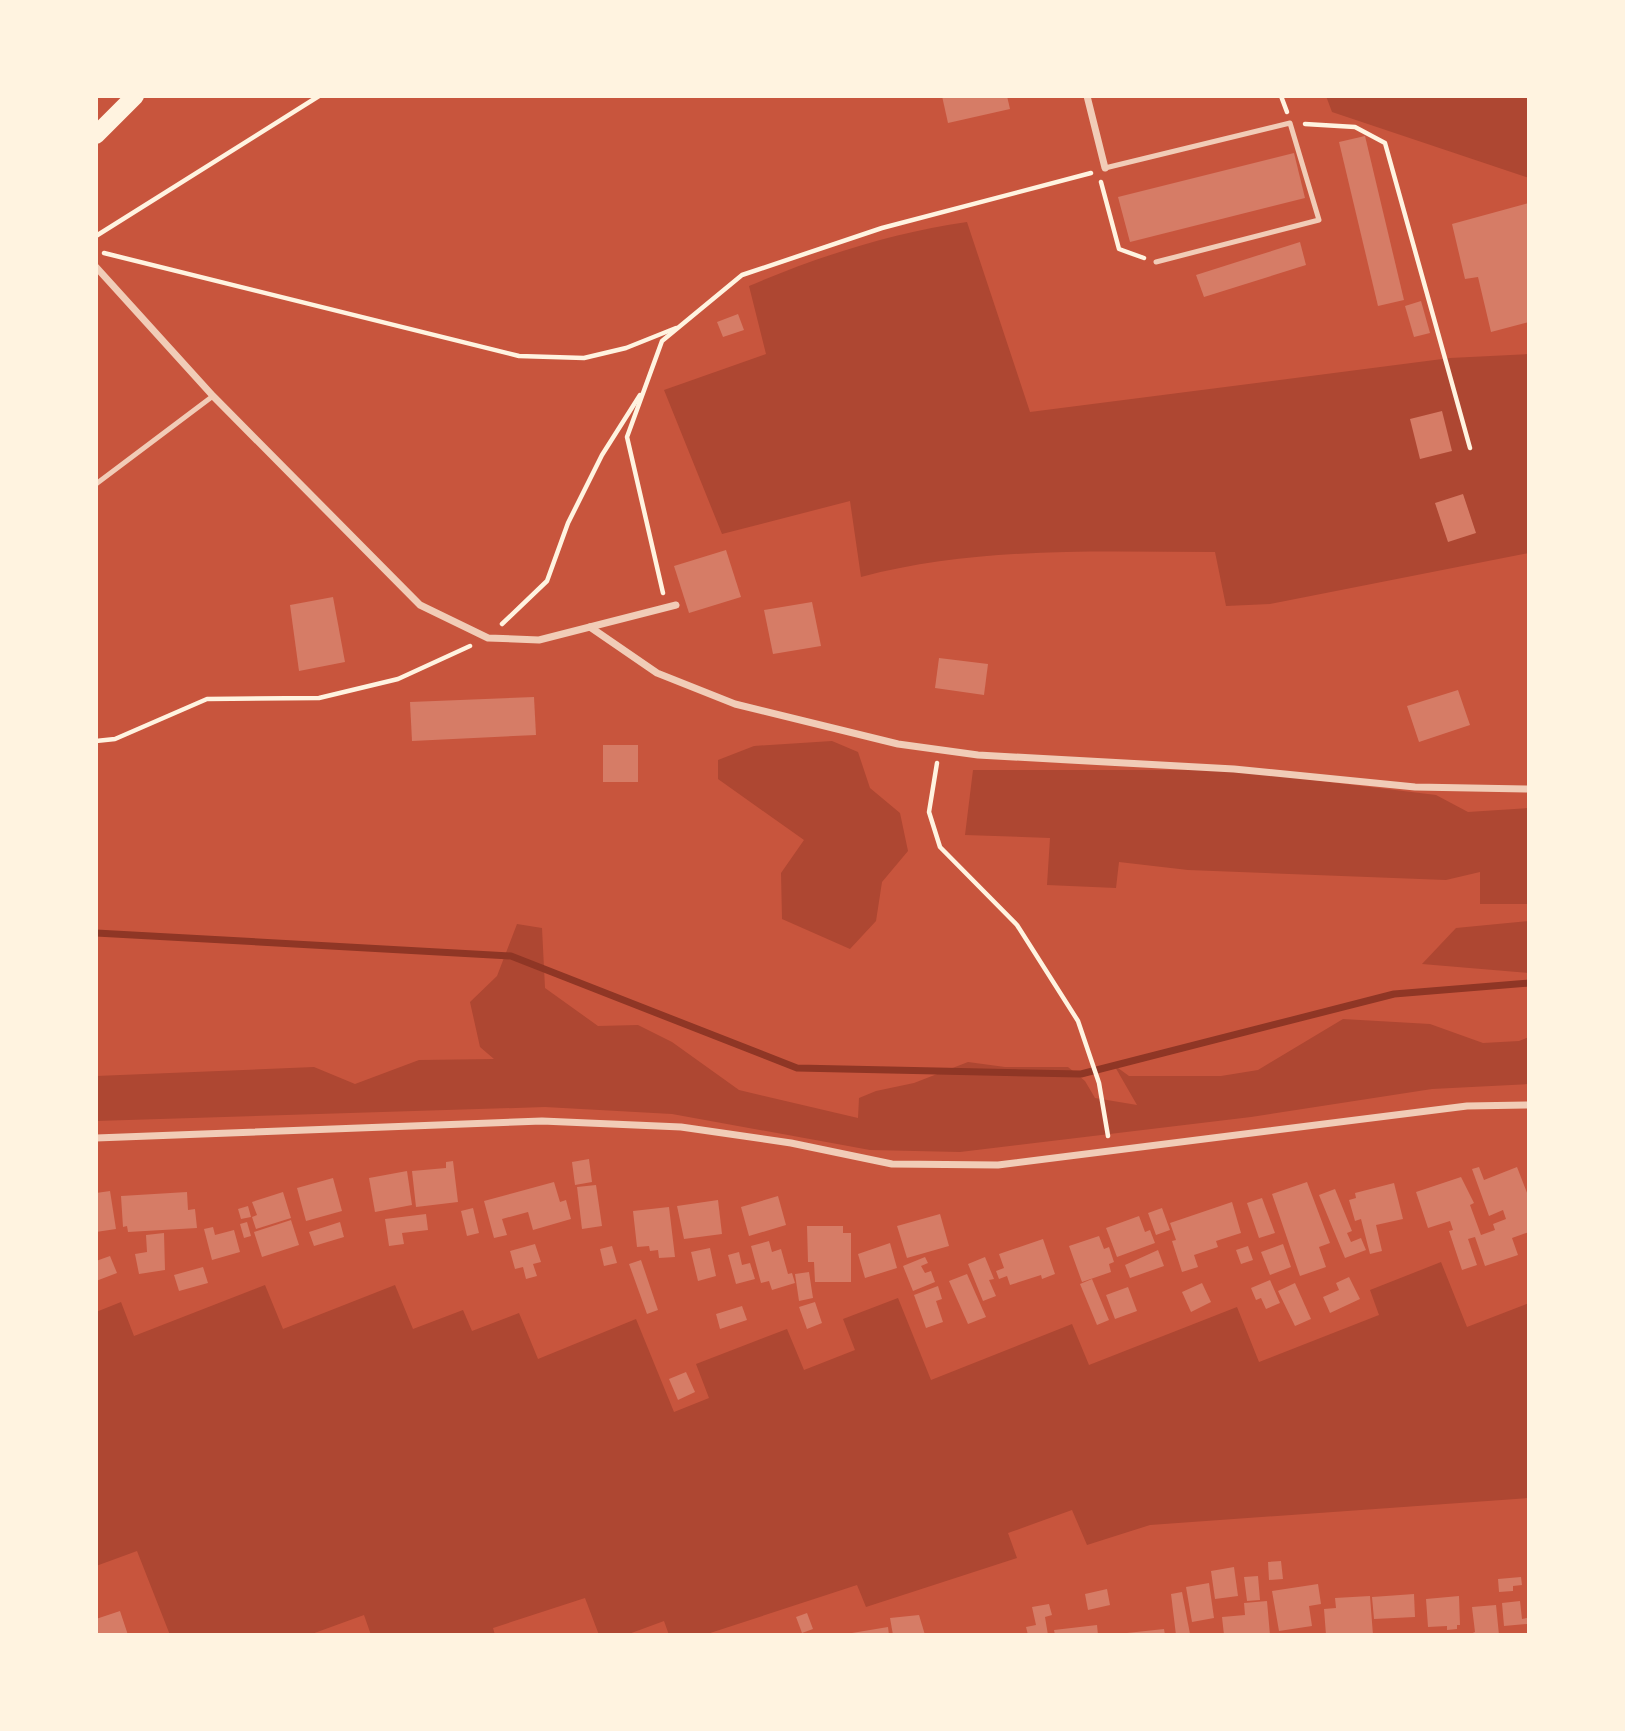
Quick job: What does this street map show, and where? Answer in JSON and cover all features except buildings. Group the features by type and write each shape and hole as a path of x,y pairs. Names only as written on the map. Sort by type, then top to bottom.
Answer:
{"main road":[{"path":"96,135 135,96"}],"street":[{"path":"1087,96 1105,169"},
{"path":"96,267 213,396 420,605 488,638 539,640 676,605"},
{"path":"590,627 657,674 735,705 898,744 978,755 1234,769 1415,787 1529,789"},
{"path":"96,1138 542,1121 681,1127 791,1143 892,1164 998,1165 1467,1106 1529,1105"}],"lane":[{"path":"1105,169 1290,123 1320,220 1156,262"},
{"path":"96,484 213,396"}],"path":[{"path":"96,236 319,96"},
{"path":"1290,123 1355,127 1385,143 1470,448"},
{"path":"660,583 627,437 662,341 742,275 883,228 1098,170 1119,249 1156,262"},
{"path":"96,251 519,356 584,358 625,348 681,326"},
{"path":"96,741 115,739 207,699 318,698 398,679 488,638 547,581 568,523 602,455 646,386"},
{"path":"939,750 929,812 940,847 1017,925 1078,1021 1099,1083 1111,1151"}],"shaded area":[{"path":"1326,96 1529,96 1529,178 1332,112"},
{"path":"967,222 1030,412 1450,358 1529,354 1529,553 1270,604 1226,606 1215,552 993,555 905,567 861,577 850,501 722,534 664,390 766,354 749,286 856,247 911,232"},
{"path":"832,741 858,752 870,788 900,813 908,851 882,882 876,921 850,949 782,919 781,873 804,840 718,779 718,760 754,746"},
{"path":"973,770 1232,770 1436,795 1468,812 1529,808 1529,904 1480,904 1480,872 1446,880 1188,870 1119,862 1116,888 1047,885 1050,838 965,835"},
{"path":"1529,921 1529,973 1422,964 1456,928"},
{"path":"517,924 542,928 545,988 598,1026 638,1025 672,1042 739,1090 858,1118 859,1098 876,1091 914,1083 968,1062 1005,1067 1068,1067 1085,1081 1095,1098 1137,1105 1114,1065 1129,1076 1221,1076 1258,1070 1343,1019 1430,1024 1483,1043 1519,1041 1529,1037 1529,1084 1432,1089 1251,1117 960,1152 870,1150 672,1114 545,1107 96,1121 96,1076 314,1067 355,1084 419,1060 494,1059 480,1047 470,1002 497,976"},
{"path":"1441,1262 1467,1327 1529,1303 1529,1498 1150,1525 1087,1545 1072,1510 1008,1533 1017,1558 866,1607 857,1585 704,1635 669,1635 664,1621 626,1635 599,1635 585,1598 493,1628 495,1635 371,1635 364,1615 309,1635 170,1635 137,1551 96,1566 96,1312 121,1302 134,1336 265,1285 283,1329 395,1285 413,1329 463,1310 472,1331 519,1313 538,1359 636,1319 674,1412 709,1398 696,1364 787,1329 804,1370 855,1350 843,1319 898,1298 931,1380 1072,1324 1089,1365 1237,1307 1259,1362 1379,1315 1370,1290"}],"waterway":[{"path":"96,933 511,956 797,1068 1081,1074 1394,994 1529,983"}]}
